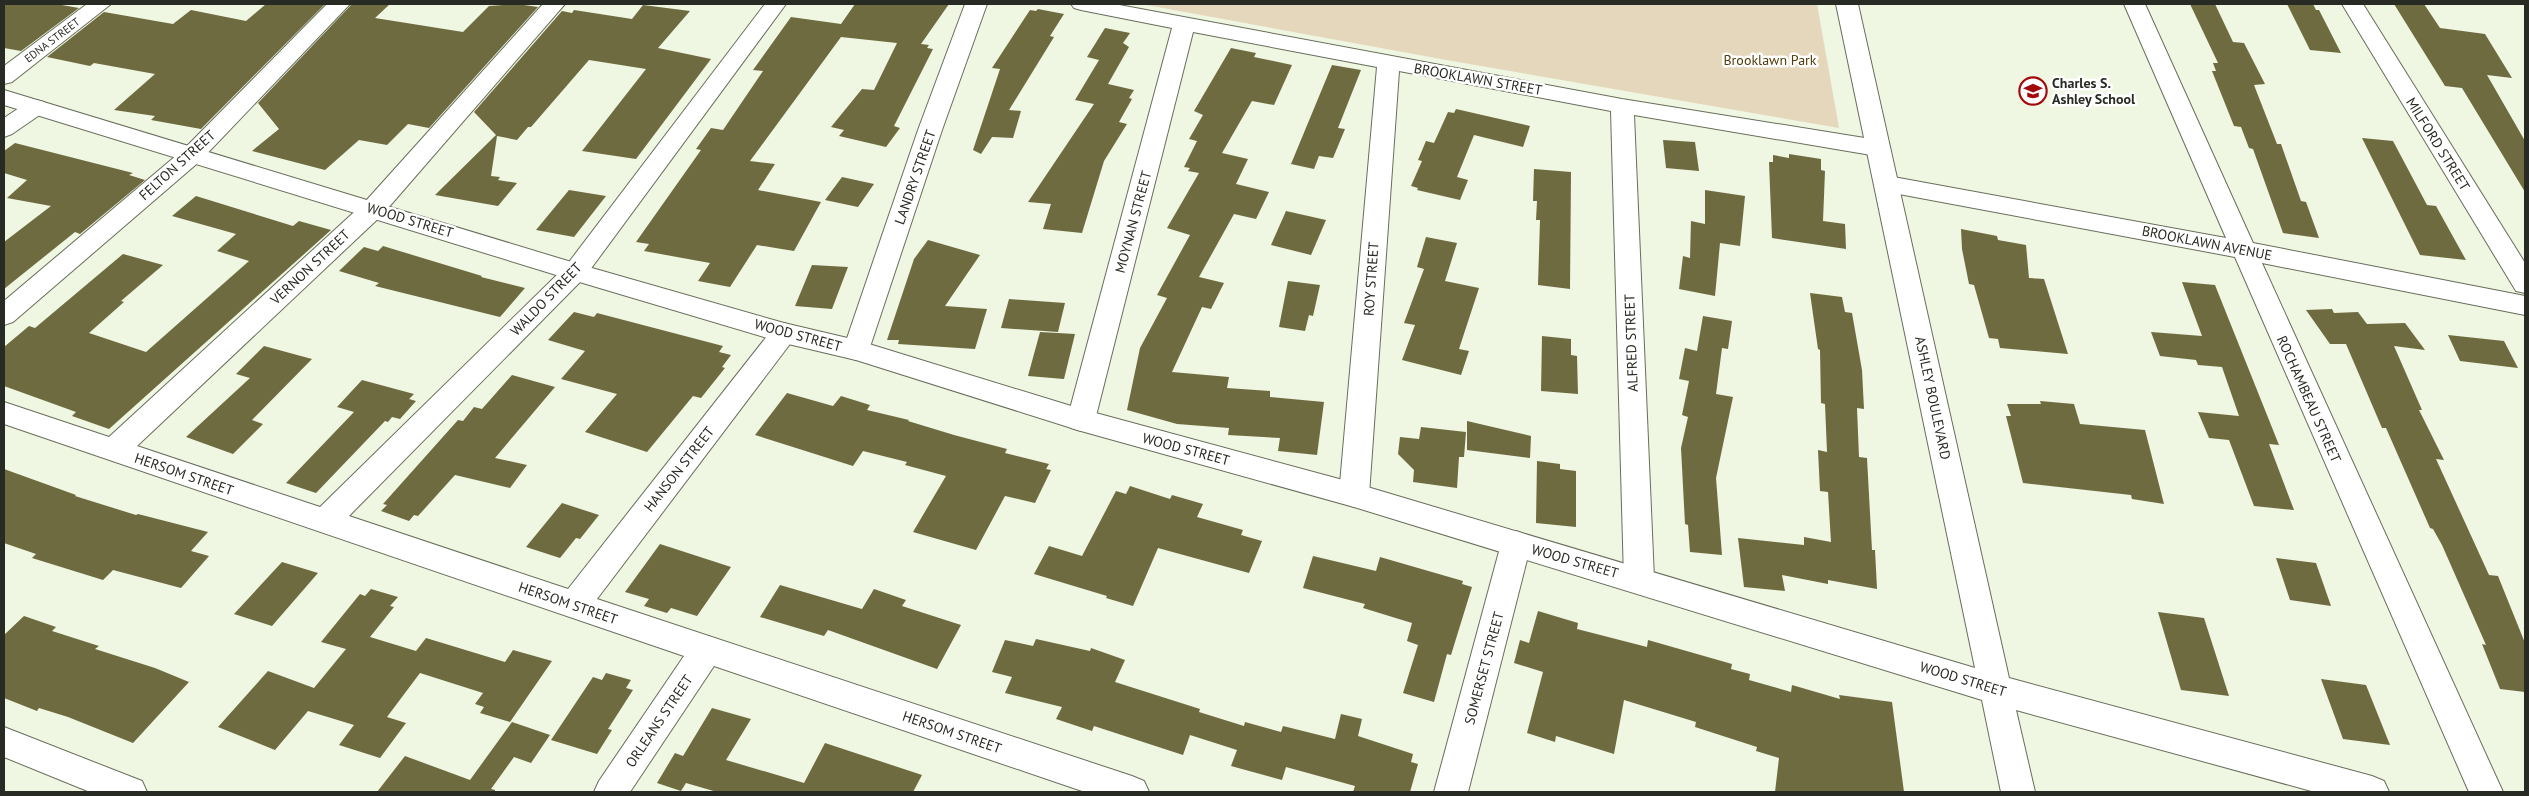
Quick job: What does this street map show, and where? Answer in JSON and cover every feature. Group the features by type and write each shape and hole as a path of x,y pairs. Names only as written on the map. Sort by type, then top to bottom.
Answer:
{"street":[{"name":"EDNA STREET","path":"4,77 100,4"},
{"name":"FELTON STREET","path":"4,315 192,155 339,4"},
{"name":"VERNON STREET","path":"114,450 373,209 554,4"},
{"name":"WALDO STREET","path":"325,521 575,272 776,4"},
{"name":"LANDRY STREET","path":"856,350 930,130 976,4"},
{"name":"BROOKLAWN STREET","path":"1081,4 1622,106 1877,148"},
{"name":"ASHLEY BOULEVARD","path":"1847,4 1877,148 1888,184 2018,792"},
{"name":"ROCHAMBEAU STREET","path":"2134,4 2486,792"},
{"name":"MILFORD STREET","path":"2352,4 2525,284"},
{"name":"MOYNAN STREET","path":"1081,420 1184,24"},
{"name":"ROY STREET","path":"1354,495 1388,63"},
{"name":"WOOD STREET","path":"4,97 575,272 784,333 856,350 1081,420 1354,495 1639,579 1995,689 2372,792"},
{"name":"ALFRED STREET","path":"1622,106 1639,579"},
{"path":"4,129 36,107"},
{"name":"BROOKLAWN AVENUE","path":"1888,184 2525,305"},
{"name":"HANSON STREET","path":"574,604 784,333"},
{"name":"HERSOM STREET","path":"4,413 1132,792"},
{"name":"SOMERSET STREET","path":"1451,792 1516,544"},
{"name":"ORLEANS STREET","path":"611,792 707,650"},
{"path":"4,742 130,792"}],"green space":[{"name":"Brooklawn Park","path":"1141,4 1817,4 1839,128 1452,61"}],"building":[{"path":"4,4 56,4 79,8 21,51 4,48"},
{"path":"266,4 325,4 201,129 151,120 155,116 114,110 155,74 94,63 90,66 47,57 104,12 173,24 191,10 246,21"},
{"path":"352,4 390,4 375,18 463,32 489,6 517,4 538,7 429,128 408,124 387,145 359,140 325,170 252,151 279,129 258,103"},
{"path":"855,4 949,4 921,44 929,45 927,48 933,49 894,126 900,128 886,147 839,136 844,130 831,127 862,89 874,90 897,43 841,37 750,161 775,164 758,190 821,202 794,251 757,245 730,287 698,281 710,263 644,251 649,244 636,242 701,150 696,149 711,128 723,130 763,71 753,70 791,17 841,24"},
{"path":"2190,4 2215,4 2233,42 2244,43 2265,84 2254,85 2277,144 2281,144 2301,201 2306,202 2319,238 2283,233 2253,149 2249,148 2241,127 2234,126 2212,71 2216,71 2213,63 2218,63"},
{"path":"2287,4 2313,4 2316,10 2319,10 2341,53 2310,50"},
{"path":"2394,4 2424,4 2440,28 2485,34 2512,78 2487,75 2525,141 2525,192 2462,88 2445,86"},
{"path":"643,5 690,11 658,48 711,59 636,159 582,151 646,69 589,60 531,127 528,127 517,140 497,136 491,176 500,177 498,180 517,183 498,206 435,195 496,135 474,112 562,11 572,13 574,10 632,19"},
{"path":"1038,9 1064,14 1050,36 1054,37 1009,110 1021,111 1013,138 992,137 981,154 973,150 1000,69 992,68 1030,10 1036,11"},
{"path":"1105,28 1130,33 1123,43 1129,47 1108,84 1134,90 1129,98 1132,99 1119,122 1127,124 1104,161 1082,233 1043,229 1051,204 1028,202 1094,104 1075,100 1099,60 1087,57"},
{"path":"1231,48 1256,53 1254,57 1292,65 1274,105 1252,101 1222,153 1248,159 1236,184 1269,192 1256,219 1234,214 1199,277 1224,283 1211,309 1202,307 1172,372 1229,377 1227,388 1270,391 1270,397 1324,402 1317,455 1278,451 1280,438 1228,435 1229,428 1177,424 1127,410 1140,348 1167,298 1157,295 1190,235 1167,228 1199,173 1188,171 1190,168 1184,167 1197,141 1189,139 1203,115 1194,111"},
{"path":"1332,65 1361,70 1338,128 1345,129 1333,158 1319,156 1314,169 1291,164"},
{"path":"1456,109 1530,126 1523,147 1474,135 1457,177 1468,180 1460,200 1417,190 1418,188 1411,186 1422,161 1418,160 1426,141 1434,143 1448,112 1454,113"},
{"path":"2362,138 2393,141 2427,205 2436,206 2466,260 2420,255"},
{"path":"1663,140 1695,142 1699,171 1666,168"},
{"path":"15,143 133,173 129,175 145,180 80,234 75,232 4,289 4,242 51,206 7,198 27,180 4,173 4,151"},
{"path":"1789,154 1821,159 1821,170 1825,171 1823,221 1845,224 1846,249 1772,238 1769,162 1773,162 1773,155 1789,158"},
{"path":"1534,169 1571,172 1570,289 1538,285 1540,220 1536,220 1537,201 1533,201"},
{"path":"842,177 874,184 858,207 825,200"},
{"path":"569,190 606,196 574,237 536,230"},
{"path":"1705,190 1745,196 1740,246 1720,243 1715,296 1679,289 1683,256 1690,258 1691,221 1705,224"},
{"path":"196,196 293,226 299,221 331,230 109,429 72,416 76,412 4,386 4,347 29,326 35,328 123,254 163,265 121,301 124,302 89,333 146,352 249,261 217,251 236,234 172,216"},
{"path":"1286,211 1326,220 1311,255 1271,245"},
{"path":"1961,229 1997,236 1998,240 2026,245 2029,278 2044,279 2068,354 2000,348 1998,339 1989,338 1974,285 1969,284 1962,249"},
{"path":"1426,237 1457,243 1445,281 1479,288 1459,349 1469,351 1461,375 1402,360 1415,325 1404,323 1424,269 1417,267"},
{"path":"928,240 980,255 945,306 987,309 975,349 898,344 899,340 887,340 914,259"},
{"path":"383,246 481,277 525,288 500,317 375,286 379,283 339,271 364,247 378,251"},
{"path":"812,265 848,267 832,309 795,306"},
{"path":"1288,281 1320,285 1313,316 1309,315 1305,331 1279,327"},
{"path":"2182,282 2215,285 2279,445 2269,444 2294,510 2254,506 2229,440 2209,438 2198,412 2239,416 2222,367 2198,365 2196,360 2160,356 2151,332 2202,336"},
{"path":"1810,293 1842,297 1845,312 1852,313 1862,370 1864,409 1857,408 1859,457 1867,458 1872,550 1875,550 1877,589 1828,580 1828,584 1782,575 1785,591 1744,587 1738,538 1804,545 1804,537 1831,542 1828,492 1820,491 1818,450 1827,452 1825,404 1821,403 1820,350 1818,349"},
{"path":"1009,299 1065,303 1058,332 1001,328"},
{"path":"2332,309 2334,313 2358,312 2367,324 2405,323 2425,350 2394,346 2422,410 2419,410 2444,460 2436,459 2489,575 2498,576 2525,643 2525,692 2500,689 2482,644 2486,645 2442,545 2433,529 2430,528 2386,428 2382,428 2346,344 2330,344 2306,310"},
{"path":"574,312 594,317 597,313 723,346 719,352 731,355 722,367 725,368 701,398 693,396 647,452 585,432 617,394 561,379 585,351 548,340"},
{"path":"1703,316 1732,321 1728,349 1722,348 1716,394 1733,397 1716,478 1722,555 1690,552 1688,525 1685,524 1681,448 1688,417 1682,415 1689,381 1679,379 1685,348 1697,351"},
{"path":"1040,332 1075,334 1064,379 1028,376"},
{"path":"2448,335 2504,341 2518,368 2460,361"},
{"path":"1542,336 1571,339 1571,355 1577,356 1578,394 1541,391"},
{"path":"264,346 312,359 252,420 263,424 233,454 186,437 250,378 236,374"},
{"path":"512,375 555,387 495,458 527,465 510,488 455,475 418,516 414,515 409,521 381,511 387,505 383,504 458,420 463,421 474,407 482,409"},
{"path":"362,380 414,394 409,399 416,401 400,419 392,417 388,422 385,421 316,493 286,483 354,412 337,407"},
{"path":"787,393 833,406 841,396 870,405 867,410 909,420 954,435 1007,449 1005,453 1049,464 1046,469 1051,470 1035,503 1005,496 976,550 913,532 946,476 905,465 907,462 863,451 853,466 755,435"},
{"path":"2040,401 2074,404 2080,424 2145,430 2164,504 2132,499 2131,495 2023,483 2006,416 2011,416 2007,404 2041,404"},
{"path":"1467,421 1531,436 1530,458 1467,450"},
{"path":"1421,427 1466,432 1464,457 1459,457 1457,488 1413,482 1414,470 1398,454 1400,437 1419,439"},
{"path":"1537,461 1560,464 1560,469 1576,471 1576,527 1536,523"},
{"path":"4,469 75,496 136,515 208,532 191,551 209,556 181,588 113,570 103,580 32,558 36,554 4,543"},
{"path":"1130,486 1170,499 1172,495 1203,504 1197,517 1243,530 1241,535 1262,541 1249,573 1158,548 1133,606 1106,598 1107,596 1034,574 1049,546 1082,556 1116,491 1126,494"},
{"path":"562,503 599,515 580,539 576,538 560,558 526,547"},
{"path":"660,544 731,567 697,616 671,608 667,613 644,606 649,599 625,592"},
{"path":"1313,556 1376,571 1380,557 1463,581 1462,584 1472,587 1451,655 1447,654 1434,702 1403,693 1418,645 1407,641 1412,623 1363,608 1365,604 1303,588"},
{"path":"2276,558 2316,563 2331,606 2290,600"},
{"path":"282,562 318,573 272,626 234,614"},
{"path":"780,585 862,609 874,589 906,600 902,606 961,625 937,669 828,630 824,636 760,617"},
{"path":"371,589 398,597 390,606 394,607 370,637 416,651 426,638 505,662 513,650 552,661 510,722 480,713 484,707 475,704 483,693 420,673 387,717 406,723 380,758 339,745 354,725 308,711 275,750 218,727 268,671 314,688 346,649 321,642 360,594 365,596"},
{"path":"1538,611 1578,623 1577,629 1647,647 1648,640 1732,664 1731,669 1750,674 1749,680 1791,692 1792,685 1840,699 1839,695 1892,702 1904,792 1775,792 1779,758 1756,751 1757,747 1695,727 1696,722 1624,700 1614,754 1556,736 1555,742 1527,733 1543,672 1514,663 1520,640 1529,643"},
{"path":"2158,612 2204,618 2229,696 2181,690"},
{"path":"24,616 56,627 52,631 99,646 95,649 155,668 189,682 133,743 68,717 39,708 37,711 4,698 4,635"},
{"path":"1036,639 1090,651 1091,648 1125,660 1115,682 1200,709 1199,712 1244,726 1245,722 1281,732 1283,726 1335,739 1341,714 1362,719 1358,736 1413,754 1411,762 1418,764 1410,792 1353,792 1355,786 1286,767 1282,780 1231,766 1237,750 1190,735 1183,755 1094,726 1092,731 1056,719 1062,707 1005,693 1012,677 992,672 1005,640 1033,646"},
{"path":"606,673 631,680 626,688 633,690 608,729 612,730 597,754 551,740 593,677 602,680"},
{"path":"2321,679 2366,685 2390,745 2343,739"},
{"path":"712,708 751,719 726,760 804,783 825,743 922,775 913,792 717,792 686,783 681,791 657,783 675,753 683,756"},
{"path":"512,722 550,735 531,763 514,757 491,789 495,790 495,792 377,792 405,756 470,780"}],"place":[{"name":"Charles S. Ashley School","path":"2033,91"}]}
